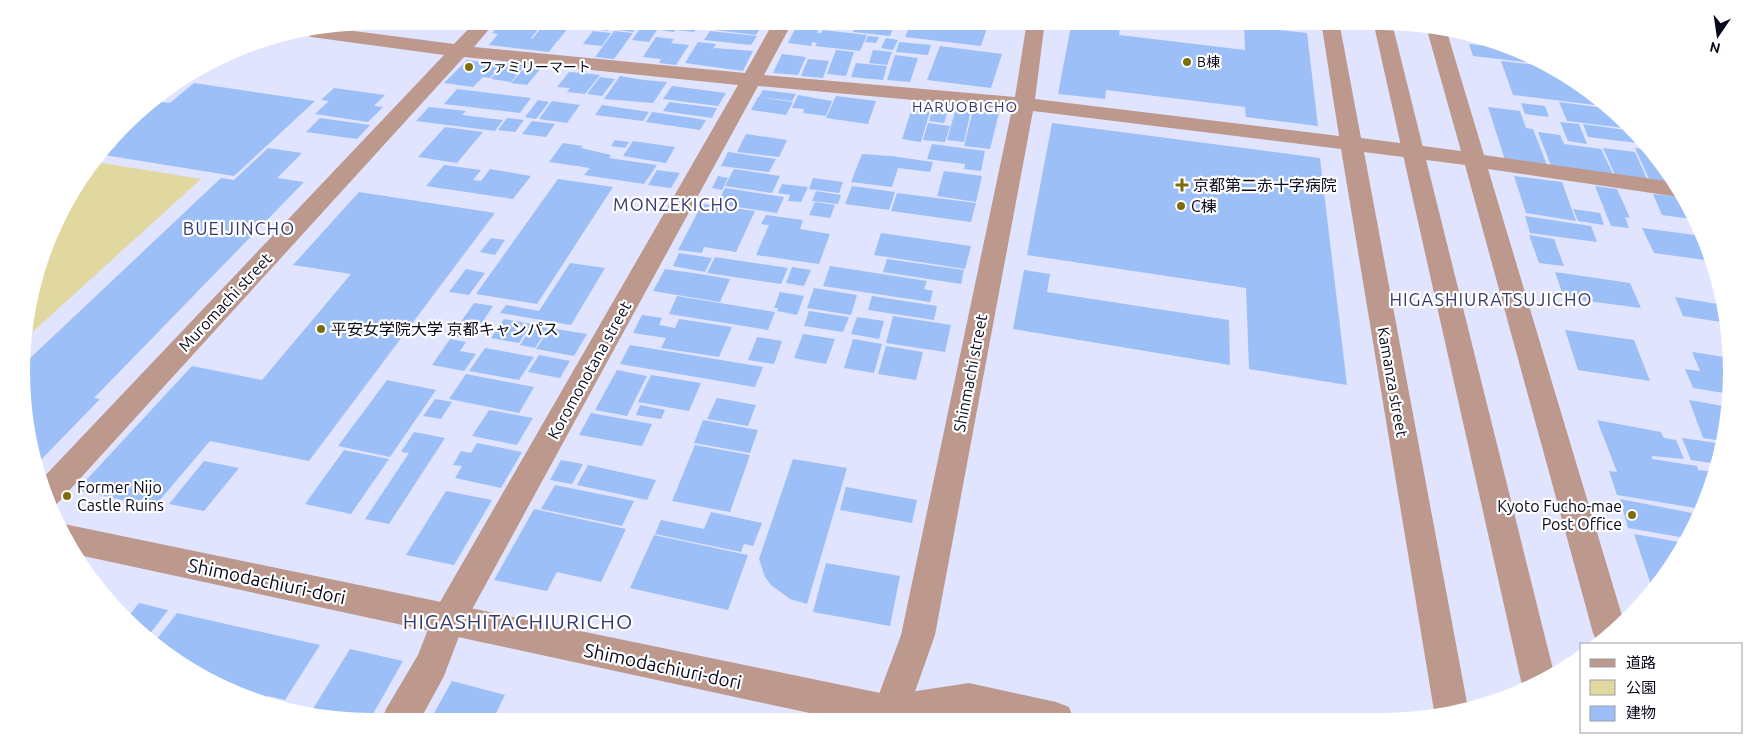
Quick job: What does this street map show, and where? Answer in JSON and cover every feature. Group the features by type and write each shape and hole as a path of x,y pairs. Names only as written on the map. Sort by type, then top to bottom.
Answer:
{"street":[{"name":"Muromachi street","path":"51,489 479,30"},
{"name":"Koromonotana street","path":"404,713 432,664 448,620 753,80 779,30"},
{"name":"Shinmachi street","path":"890,713 918,635 1024,104 1035,30"},
{"name":"Kamanza street","path":"1332,30 1450,706"},
{"path":"1384,30 1538,675"},
{"path":"326,33 459,51 1024,104 1412,151 1669,189"},
{"path":"1439,35 1608,627"},
{"name":"Shimodachiuri-dori","path":"75,540 871,713"},
{"name":"Shimodachiuri-dori","path":"908,713 969,700 1026,713"}],"green space":[{"path":"102,163 201,179 33,332 42,283 56,241 76,201"}],"building":[{"path":"495,30 538,30 532,39 540,30 566,30 558,41 550,40 557,41 549,52 489,45 498,34 492,33"},
{"path":"618,30 634,30 633,32"},
{"path":"639,30 657,30 649,42 632,40"},
{"path":"659,30 675,30 674,32"},
{"path":"676,30 695,30 694,32"},
{"path":"715,30 759,30 756,35"},
{"path":"794,30 818,30 817,33 821,33 823,30 867,35 860,51 815,46 817,43 812,42 811,46 788,43"},
{"path":"854,30 892,30 890,36 853,32"},
{"path":"908,30 986,30 981,46 905,37"},
{"name":"B棟","path":"1070,30 1120,30 1119,35 1245,50 1244,30 1280,30 1307,33 1318,126 1246,117 1245,107 1106,90 1105,99 1058,94"},
{"path":"593,31 611,33 602,46 583,44"},
{"path":"614,31 633,33 614,59 595,57"},
{"path":"710,31 757,36 751,45 704,40"},
{"path":"868,36 879,37 876,43 865,42"},
{"path":"656,37 674,39 671,43 689,45 676,65 659,63 661,59 643,57"},
{"path":"886,38 898,40 893,50 881,48"},
{"path":"698,42 716,44 709,56 714,48 753,51 743,71 685,63"},
{"path":"899,42 931,45 928,55 896,52"},
{"path":"1469,44 1491,48 1527,62 1473,56"},
{"path":"940,46 1002,54 991,88 927,80"},
{"path":"836,50 854,52 846,76 827,74"},
{"path":"873,50 892,52 887,65 869,63"},
{"path":"782,54 806,57 798,75 773,73"},
{"path":"895,55 918,58 910,82 887,80"},
{"path":"808,59 829,61 823,78 801,76"},
{"path":"467,60 502,65 490,78 483,77 473,87 444,83"},
{"path":"1501,61 1533,65 1571,88 1594,105 1513,95"},
{"path":"505,63 525,65 511,82 491,79"},
{"path":"856,63 887,66 883,80 851,77"},
{"path":"526,66 541,68 527,85 511,83"},
{"path":"569,72 600,75 585,94 567,92 570,88 557,87"},
{"path":"620,76 667,82 653,103 604,99"},
{"path":"600,77 615,79 602,96 587,94"},
{"path":"194,83 315,101 234,176 108,156 146,115 163,102 170,103"},
{"path":"672,86 726,93 718,106 663,99"},
{"path":"334,88 385,95 374,106 383,107 368,122 315,114 329,101 321,100"},
{"path":"457,89 531,98 520,113 444,104"},
{"path":"763,90 796,94 792,101 759,97"},
{"path":"798,95 832,101 826,116 803,113 804,109 792,108"},
{"path":"836,96 876,101 868,124 826,118"},
{"path":"758,97 793,102 786,115 751,110"},
{"path":"538,100 549,102 536,119 525,117"},
{"path":"552,101 580,105 567,123 539,119"},
{"path":"669,102 717,108 712,118 663,111"},
{"path":"935,102 950,104 944,123 929,121"},
{"path":"1559,102 1597,107 1620,128 1567,121"},
{"path":"1521,103 1545,106 1549,117 1525,114"},
{"path":"602,105 649,112 643,121 595,115"},
{"path":"913,105 931,108 921,142 902,139"},
{"path":"974,106 1000,109 990,149 964,146"},
{"path":"429,107 466,111 462,115 503,120 495,131 416,121"},
{"path":"1488,107 1520,111 1526,128 1533,129 1547,165 1505,160"},
{"path":"956,108 971,110 964,142 947,140"},
{"path":"652,112 706,120 700,130 646,122"},
{"path":"320,118 370,125 357,139 306,132"},
{"path":"507,118 524,120 515,132 498,130"},
{"path":"532,121 555,124 546,137 522,134"},
{"path":"1560,122 1579,124 1587,144 1568,141"},
{"path":"928,123 950,126 945,142 923,140"},
{"name":"C棟","path":"1052,123 1320,158 1347,385 1249,369 1246,288 1027,255"},
{"path":"1583,124 1622,130 1635,143 1588,137"},
{"path":"445,127 483,132 457,163 418,157"},
{"path":"1538,132 1560,135 1564,144 1601,149 1613,174 1551,166"},
{"path":"746,134 787,140 779,157 737,152"},
{"path":"615,140 629,142 625,148 611,146"},
{"path":"633,141 675,147 666,163 623,156"},
{"path":"563,143 583,146 581,148 611,155 609,158 657,165 644,184 584,175 590,168 549,162"},
{"path":"932,144 985,151 981,171 964,169 965,164 927,159"},
{"path":"268,148 302,153 277,178 304,182 94,398 100,399 42,459 33,416 31,358 221,178 234,180"},
{"path":"1603,148 1635,152 1647,179 1615,175"},
{"path":"1635,148 1640,149 1664,181 1649,179"},
{"path":"728,152 776,159 769,172 721,166"},
{"path":"862,154 933,162 930,172 898,168 892,187 851,182"},
{"path":"444,165 481,170 473,180 481,181 490,169 531,176 513,199 426,186"},
{"path":"734,169 780,176 772,193 725,186"},
{"path":"657,170 680,173 671,188 648,185"},
{"path":"944,171 982,176 976,202 937,196"},
{"path":"718,176 728,178 722,190 712,188"},
{"path":"1514,176 1562,182 1576,221 1526,213"},
{"path":"813,178 843,182 839,193 809,189"},
{"path":"558,179 613,187 537,304 476,294"},
{"path":"782,184 808,187 801,202 788,201 790,195 778,193"},
{"path":"852,186 895,192 889,210 845,204"},
{"path":"1595,186 1617,189 1630,218 1625,217 1629,228 1611,226"},
{"path":"725,188 784,197 777,213 717,204"},
{"path":"816,191 841,195 838,204 812,201"},
{"name":"平安女学院大学 京都キャンパス","path":"359,192 495,213 309,461 210,441 154,507 77,490 192,366 262,380 351,274 293,265"},
{"path":"897,193 976,203 971,222 891,211"},
{"path":"1653,194 1674,196 1687,218 1662,215"},
{"path":"815,202 835,205 830,218 809,215"},
{"path":"702,204 755,211 736,252 704,247 702,253 678,250"},
{"path":"1573,209 1600,213 1604,225 1578,221"},
{"path":"766,215 803,220 800,229 830,234 819,264 756,255 769,225 761,224"},
{"path":"1525,216 1591,226 1597,242 1530,233"},
{"path":"1642,228 1694,235 1704,260 1654,253"},
{"path":"881,233 971,246 965,269 874,255"},
{"path":"1529,235 1554,239 1564,266 1539,263"},
{"path":"491,238 505,240 495,255 480,252"},
{"path":"679,253 712,258 705,272 673,266"},
{"path":"715,257 788,268 781,284 707,273"},
{"path":"887,259 964,270 961,284 883,272"},
{"path":"570,263 605,268 571,325 500,313 506,305 539,311"},
{"path":"830,266 927,281 924,289 933,291 930,302 823,286"},
{"path":"792,267 811,270 804,286 786,283"},
{"path":"466,269 485,273 469,295 449,292"},
{"path":"665,269 730,279 720,302 653,291"},
{"path":"1024,270 1050,274 1047,292 1229,320 1230,365 1013,329"},
{"path":"1555,272 1630,283 1641,308 1564,298"},
{"path":"814,288 857,295 851,315 807,308"},
{"path":"780,292 804,296 797,315 777,311 778,308 774,308"},
{"path":"677,296 775,312 768,330 669,314"},
{"path":"872,296 937,306 934,320 868,310"},
{"path":"1675,297 1716,304 1719,322 1683,316"},
{"path":"474,303 493,306 471,339 451,336"},
{"path":"809,311 849,317 843,332 804,326"},
{"path":"642,315 662,318 659,325 675,328 679,319 732,327 719,357 661,348 666,338 633,333"},
{"path":"893,316 951,325 945,352 886,343"},
{"path":"857,317 884,321 879,339 851,334"},
{"path":"504,319 531,324 519,343 491,338"},
{"path":"533,325 548,328 535,348 520,345"},
{"path":"550,328 587,334 574,356 536,349"},
{"path":"1565,330 1634,340 1650,381 1578,370"},
{"path":"803,334 835,339 826,364 794,358"},
{"path":"757,337 782,341 774,364 748,360"},
{"path":"450,339 466,342 460,351 476,354 464,371 432,365"},
{"path":"853,339 882,344 874,373 844,368"},
{"path":"630,345 763,367 755,387 620,364"},
{"path":"886,346 923,352 916,380 878,374"},
{"path":"485,348 534,357 519,380 469,371"},
{"path":"1692,352 1722,357 1722,393 1693,388 1685,369 1700,371"},
{"path":"539,355 570,361 560,378 528,372"},
{"path":"617,370 647,376 627,416 595,410"},
{"path":"466,374 534,387 519,413 449,399"},
{"path":"651,375 701,383 689,411 638,402"},
{"path":"387,380 436,390 390,457 338,446"},
{"path":"717,398 756,405 748,426 707,419"},
{"path":"435,399 452,402 441,419 423,416"},
{"path":"1689,400 1721,406 1716,440 1703,438"},
{"path":"640,405 665,410 661,419 636,415"},
{"path":"489,410 533,418 517,445 472,436"},
{"path":"591,413 652,424 642,446 579,435"},
{"path":"703,420 758,430 750,453 694,443"},
{"path":"1597,420 1661,432 1664,438 1676,440 1684,459 1652,456 1652,459 1697,466 1698,470 1708,471 1694,508 1617,495 1609,471 1617,472"},
{"path":"414,432 445,438 389,524 365,519 409,453 401,452"},
{"path":"1682,438 1715,443 1710,463 1691,460"},
{"path":"477,443 522,452 501,488 455,478 462,466 453,465 461,451 471,453"},
{"path":"695,445 750,455 730,512 672,501"},
{"path":"344,450 389,459 351,514 305,504"},
{"path":"793,459 847,468 807,604 790,599 771,585 765,577 759,559"},
{"path":"561,460 583,464 572,484 550,480"},
{"path":"204,461 239,468 204,511 169,504"},
{"path":"588,465 656,480 647,500 577,485"},
{"path":"555,485 634,501 622,526 541,509"},
{"path":"846,487 917,500 912,523 840,510"},
{"path":"446,491 492,500 454,565 406,555"},
{"path":"1620,499 1692,513 1680,537 1628,528"},
{"path":"534,509 626,529 601,582 557,572 547,591 494,580"},
{"path":"711,512 762,523 753,546 744,544 741,552 655,534 661,520 704,529"},
{"path":"1634,534 1677,542 1650,582"},
{"path":"654,535 748,555 728,610 630,588"},
{"path":"826,563 900,576 890,626 813,612"},
{"path":"139,603 168,610 151,632 131,614"},
{"path":"177,613 320,645 285,700 262,695 220,678 182,655 158,637"},
{"path":"350,649 403,661 374,713 314,708"},
{"path":"452,681 505,695 496,713 434,713"}],"place":[{"name":"B棟","path":"1187,62"},
{"name":"ファミリーマート","path":"469,67"},
{"name":"京都第二赤十字病院","path":"1182,185"},
{"name":"C棟","path":"1181,206"},
{"name":"平安女学院大学 京都キャンパス","path":"321,329"},
{"name":"Former Nijo Castle Ruins","path":"67,496"},
{"name":"Kyoto Fucho-mae Post Office","path":"1632,515"}],"district":[{"name":"HARUOBICHO","path":"965,107"},
{"name":"MONZEKICHO","path":"676,205"},
{"name":"BUEIJINCHO","path":"239,229"},
{"name":"HIGASHIURATSUJICHO","path":"1491,300"},
{"name":"HIGASHITACHIURICHO","path":"518,622"}]}
